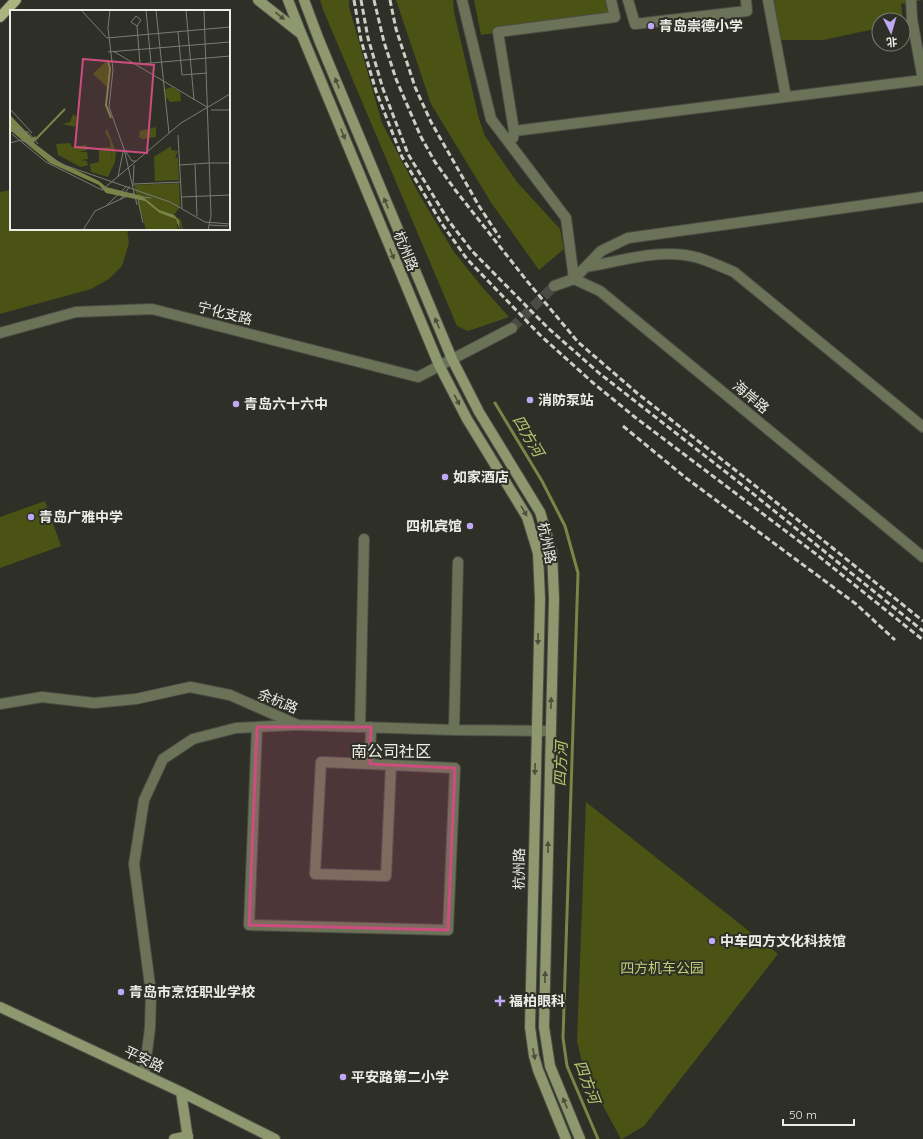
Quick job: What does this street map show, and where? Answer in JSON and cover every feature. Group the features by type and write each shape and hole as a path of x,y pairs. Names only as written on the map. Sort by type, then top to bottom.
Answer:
{"main road":[{"path":"0,17 16,0"},
{"path":"258,0 301,33"},
{"name":"杭州路","path":"288,0 439,365 467,419 527,517 538,553 540,599 530,1027 538,1070 566,1139"},
{"name":"杭州路","path":"304,0 318,40 452,359 479,412 536,504 545,524 552,552 554,599 544,1027 550,1066 580,1139"},
{"name":"平安路","path":"0,1006 181,1092 275,1139"},
{"path":"174,1139 188,1138 181,1092"}],"street":[{"path":"462,0 491,119 566,218 574,279"},
{"path":"513,148 514,131 498,32 615,17 611,0"},
{"path":"628,0 635,24 748,11 746,0"},
{"path":"768,0 786,97"},
{"path":"514,131 923,80 912,19 911,0"},
{"path":"554,286 574,279 601,251 628,238 923,197"},
{"path":"586,267 652,255 677,254 698,258 734,272 923,427"},
{"name":"海岸路","path":"574,279 600,291 923,557"},
{"name":"宁化支路","path":"0,333 76,312 152,309 418,377 439,365"},
{"path":"439,365 512,328"},
{"path":"360,727 364,539"},
{"path":"454,730 458,562"},
{"name":"余杭路","path":"0,704 42,697 94,703 136,699 190,687 230,695 298,725 454,730 550,731"},
{"path":"144,1075 150,1028 151,993 134,864 144,800 163,759 193,739 236,728 298,725"},
{"path":"257,727 249,925 448,930 455,768 392,765 370,764 322,762 315,874 386,876 392,765"},
{"path":"370,764 371,727"}],"highlighted area":[{"path":"257,727 371,727 370,764 455,768 448,930 249,925"}],"green space":[{"path":"320,0 349,0 349,7 382,123 420,196 454,252 509,317 468,331 457,326"},
{"path":"396,0 453,0 454,12 479,119 485,136 517,182 560,229 564,249 539,270 492,204 431,104"},
{"path":"474,0 612,0 615,17 481,35"},
{"path":"774,0 923,0 901,4 902,12 871,12 871,30 823,40 780,40"},
{"path":"10,190 10,230 127,230 129,243 122,266 109,279 91,289 0,314 0,192"},
{"path":"45,501 61,546 0,568 0,517"},
{"name":"四方机车公园","path":"586,802 778,954 644,1126 622,1139 584,1071 577,1041"}],"waterway":[{"name":"四方河","path":"495,403 542,481 565,526 578,573 563,1038 567,1066 598,1139"}],"tunnel":[{"path":"512,328 554,286"}],"railway":[{"path":"354,0 361,40 376,91 402,157 442,224 467,259 540,335 592,382 636,418 816,554 923,640"},
{"path":"361,0 368,38 383,89 408,154 448,220 472,251 548,328 599,373 736,480 923,631"},
{"path":"374,0 384,42 396,79 421,137 435,162 527,281 578,342 637,393 767,495 923,621"},
{"path":"390,0 396,29 415,87 431,122 479,206 500,238"},
{"path":"623,426 686,478 856,604 895,640"}],"place":[{"name":"青岛崇德小学","path":"651,26"},
{"name":"消防泵站","path":"530,400"},
{"name":"青岛六十六中","path":"236,404"},
{"name":"如家酒店","path":"445,477"},
{"name":"青岛广雅中学","path":"31,517"},
{"name":"四机宾馆","path":"470,526"},
{"name":"中车四方文化科技馆","path":"712,941"},
{"name":"青岛市烹饪职业学校","path":"121,992"},
{"name":"福柏眼科","path":"500,1001"},
{"name":"平安路第二小学","path":"343,1077"}],"district":[{"name":"南公司社区","path":"391,751"}]}
